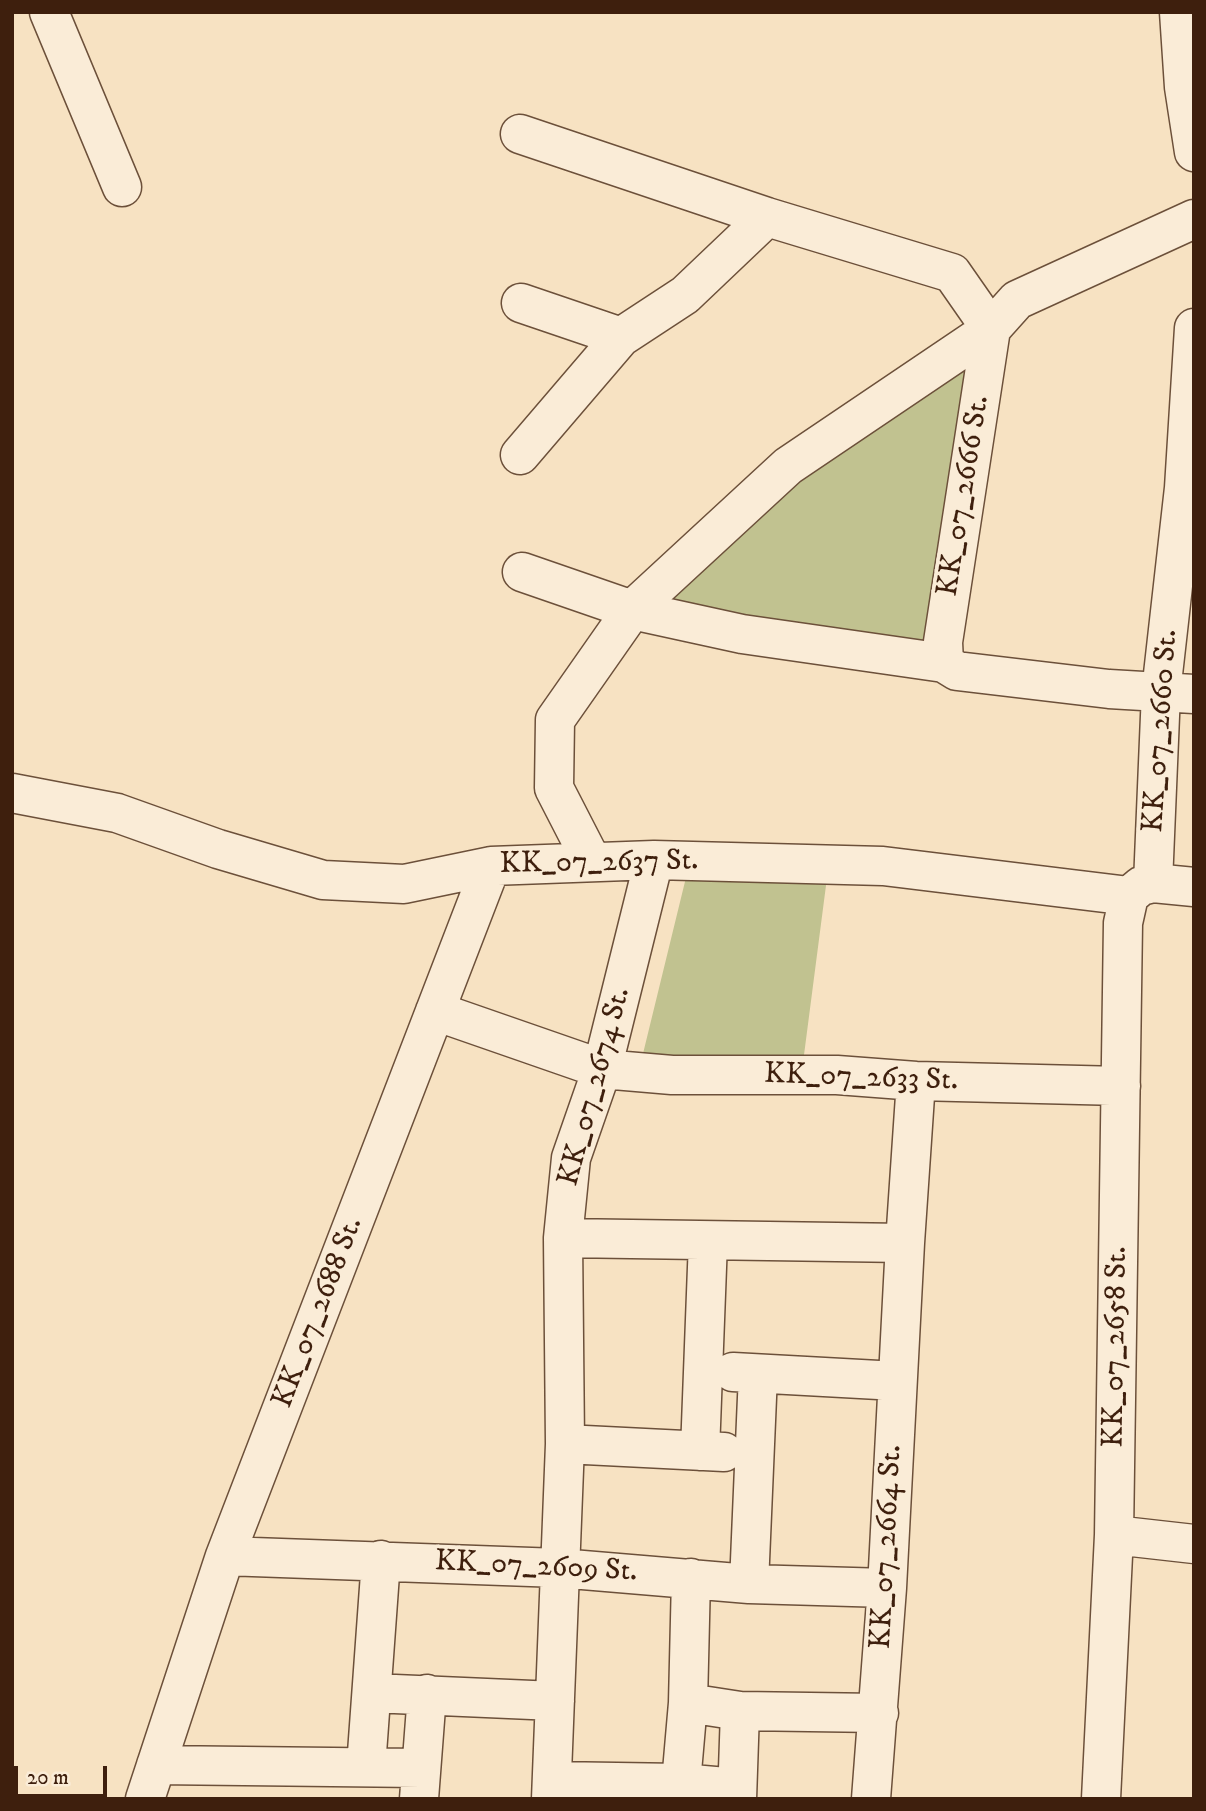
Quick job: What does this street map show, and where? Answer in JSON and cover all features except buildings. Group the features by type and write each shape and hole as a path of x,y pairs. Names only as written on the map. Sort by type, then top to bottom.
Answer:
{"street":[{"path":"49,12 122,187"},
{"path":"1179,12 1184,87 1194,152"},
{"path":"520,134 767,217 952,273 991,329"},
{"path":"520,455 621,337 685,295 767,217"},
{"path":"591,860 554,788 555,720 632,610 788,466 991,329 1017,300 1194,219"},
{"path":"522,303 621,337"},
{"name":"KK_07_2660 St.","path":"1141,889 1177,693 1189,489 1194,328"},
{"name":"KK_07_2666 St.","path":"944,663 943,642 991,329"},
{"path":"523,572 632,610 741,634 944,663 957,671 1177,693"},
{"name":"KK_07_2637 St.","path":"12,793 117,813 218,849 323,880 404,884 491,866 591,860 654,860 883,866 1141,889 1194,887"},
{"name":"KK_07_2674 St.","path":"654,860 602,1069 571,1158 563,1238 565,1444 552,1790 681,1783 737,1793"},
{"name":"KK_07_2688 St.","path":"420,1784 366,1767 150,1782 225,1556 491,866"},
{"name":"KK_07_2658 St.","path":"1101,1799 1114,1535 1123,923 1141,889"},
{"name":"KK_07_2633 St.","path":"435,1011 602,1069 672,1075 837,1075 916,1081 1121,1086"},
{"name":"KK_07_2664 St.","path":"871,1799 887,1588 916,1081"},
{"path":"563,1238 905,1242"},
{"path":"700,1451 708,1241"},
{"path":"703,1370 897,1381"},
{"path":"749,1584 758,1374"},
{"path":"565,1444 756,1453"},
{"path":"1114,1535 1194,1544"},
{"name":"KK_07_2609 St.","path":"225,1556 559,1568 749,1584 887,1588"},
{"path":"366,1767 381,1560"},
{"path":"681,1783 688,1703 691,1578"},
{"path":"372,1693 555,1701"},
{"path":"420,1784 427,1694"},
{"path":"688,1703 740,1711 879,1713"},
{"path":"737,1793 740,1711"}],"green space":[{"path":"991,329 944,663 632,610"},
{"path":"691,857 828,870 801,1078 639,1070"}]}
